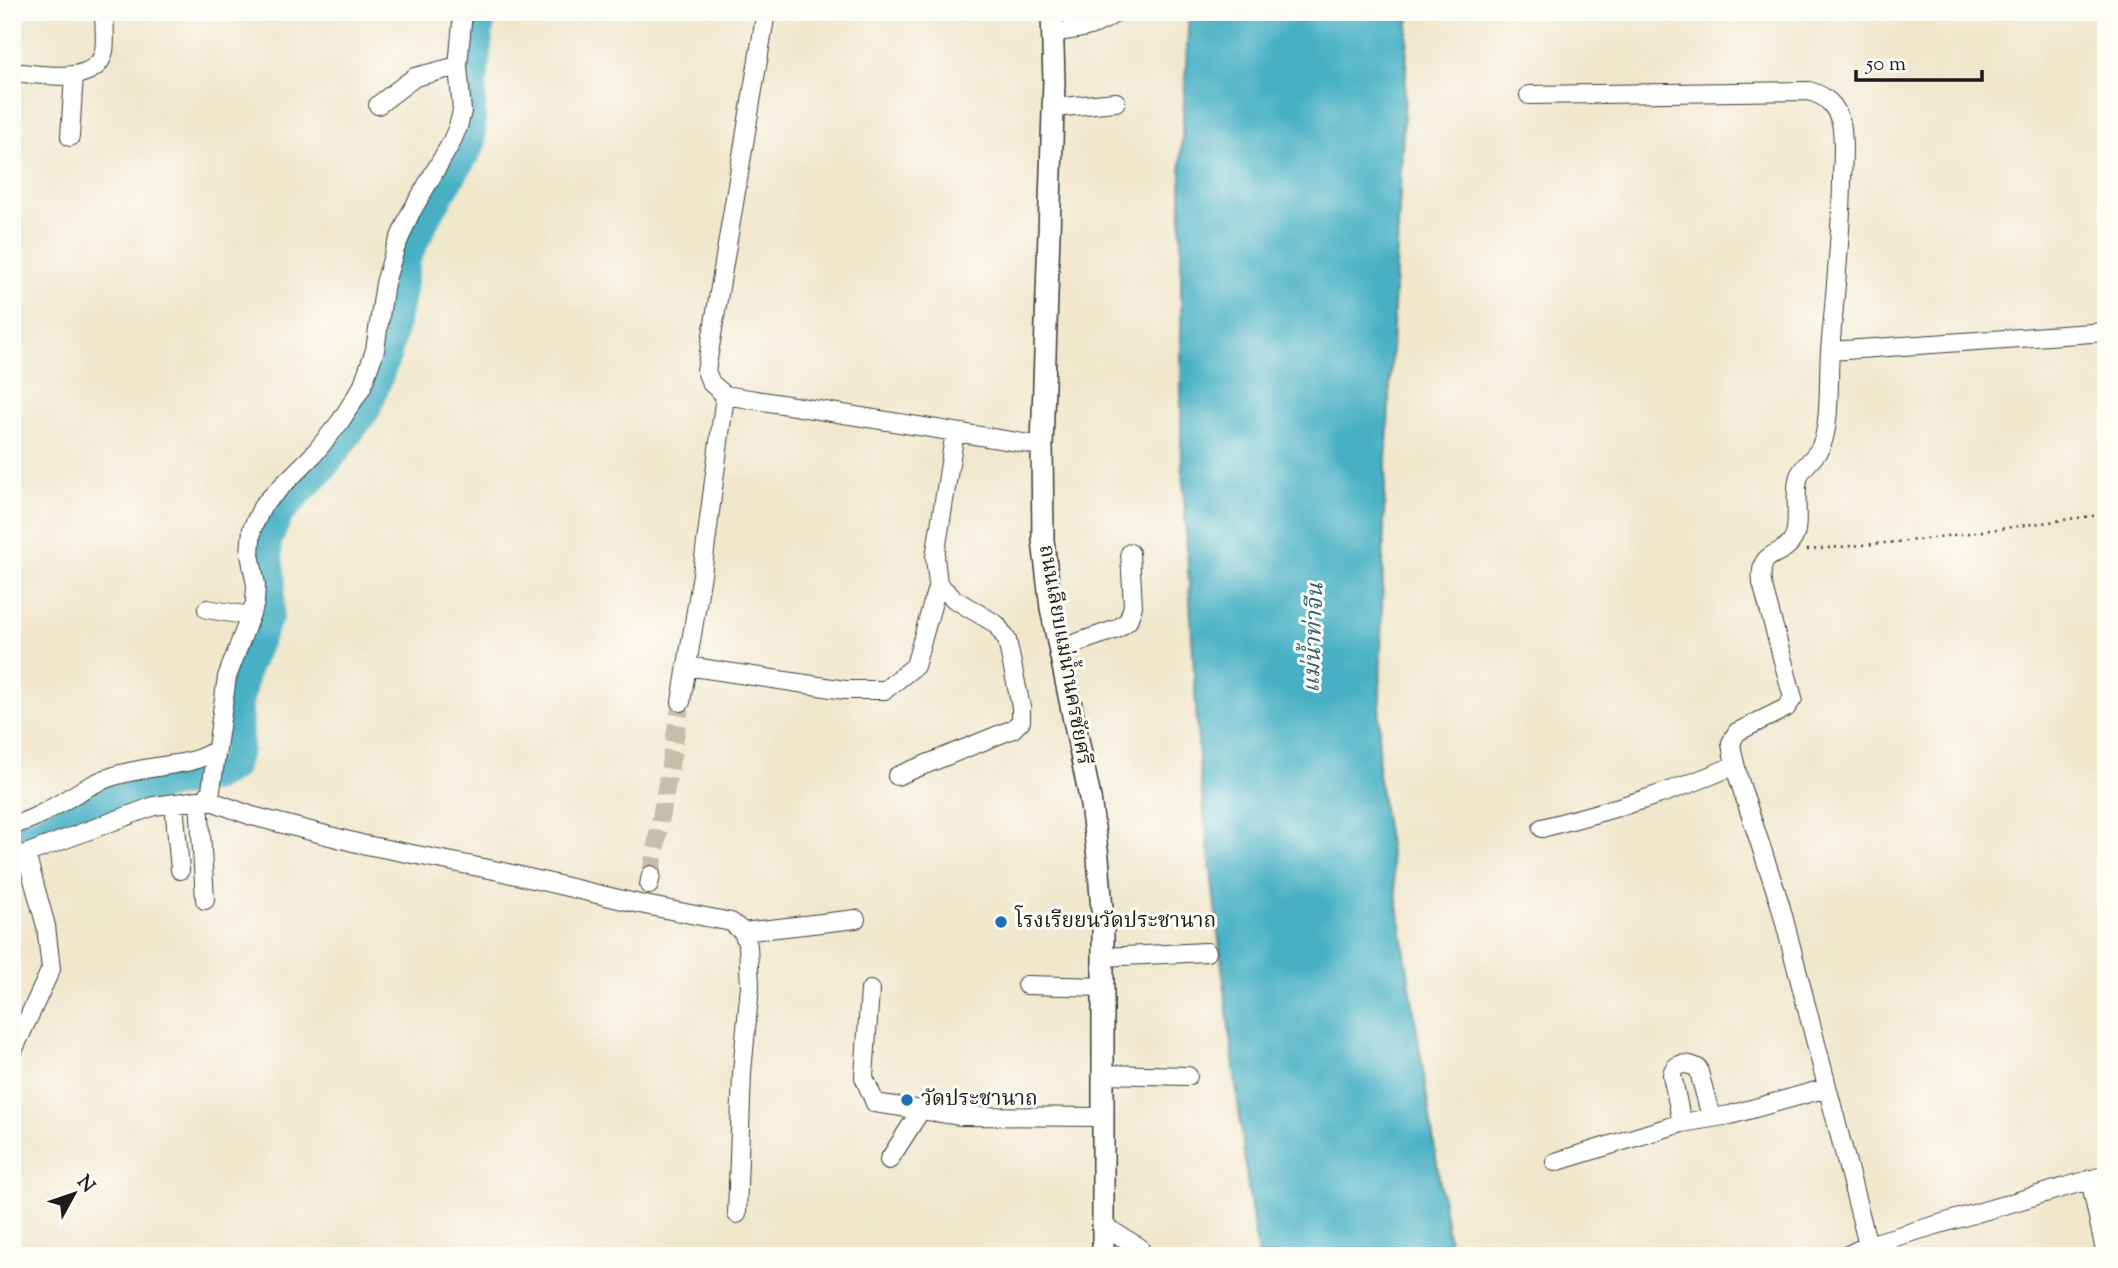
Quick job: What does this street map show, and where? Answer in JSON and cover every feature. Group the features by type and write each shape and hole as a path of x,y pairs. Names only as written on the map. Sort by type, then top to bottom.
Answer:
{"main road":[{"name":"ถนนเลียบแม่น้ำนครชัยศรี","path":"1053,23 1053,108 1042,446 1043,540 1051,608 1090,798 1098,857 1103,957 1102,1256"}],"street":[{"path":"12,72 74,75 86,73 98,64 104,51 104,12"},
{"path":"205,900 205,796 216,753 227,677 255,603 256,585 250,554 251,529 263,505 313,455 340,422 362,387 375,350 385,282 395,249 410,214 458,127 462,111 458,66 463,12"},
{"path":"766,12 706,371 711,383 725,395 1042,446"},
{"path":"1053,23 1086,28 1103,22 1116,12"},
{"path":"378,105 415,77 458,66"},
{"path":"70,137 74,75"},
{"path":"1529,95 1798,90 1819,94 1828,99 1834,106 1840,123 1841,238 1825,433 1820,449 1799,476 1793,540 1764,562 1761,570 1762,583 1793,698 1786,708 1737,732 1731,743 1735,765 1778,899 1868,1245"},
{"path":"1053,108 1116,102"},
{"path":"1830,351 2106,332"},
{"path":"681,702 702,575 725,395"},
{"path":"687,666 845,690 885,690 915,666 938,584 935,557 955,432"},
{"path":"1059,649 1117,629 1128,621 1133,606 1130,553"},
{"path":"897,776 1013,729 1021,721 1021,707 1007,640 996,624 954,599 938,584"},
{"path":"207,609 250,616"},
{"path":"12,825 42,813 72,794 111,776 194,760 216,753"},
{"path":"1542,828 1640,802 1701,781 1735,765"},
{"path":"12,1053 51,970 46,926 19,856 154,806 205,796 252,816 361,844 731,922 743,932 748,946 750,986 742,1072 737,1214"},
{"path":"174,804 180,870"},
{"path":"743,932 856,919"},
{"path":"1103,957 1207,952"},
{"path":"1026,985 1102,987"},
{"path":"870,990 864,1077 875,1103 961,1116 1102,1118"},
{"path":"1682,1123 1672,1075 1673,1069 1685,1064 1698,1068 1711,1117"},
{"path":"1103,1074 1188,1076"},
{"path":"1555,1162 1682,1123 1730,1115 1827,1088"},
{"path":"890,1160 922,1110"},
{"path":"1846,1256 1868,1245 2098,1177 2106,1256"},
{"path":"1102,1224 1139,1247 1143,1256"}],"path":[{"path":"1775,553 1918,540 2106,514"}],"water":[{"name":"แม่น้ำท่าจีน","path":"1189,12 1409,12 1385,484 1378,774 1451,1256 1258,1256 1200,777 1181,443 1181,158"}],"waterway":[{"path":"12,839 41,830 93,803 129,792 215,776 232,767 238,748 238,704 245,670 269,614 271,580 266,543 279,513 322,468 366,409 387,353 406,258 426,217 471,144 471,95 481,12"}],"tunnel":[{"path":"651,875 681,702"}],"place":[{"name":"โรงเรียยนวัดประชานาถ","path":"1001,922"},
{"name":"วัดประชานาถ","path":"907,1100"}]}
